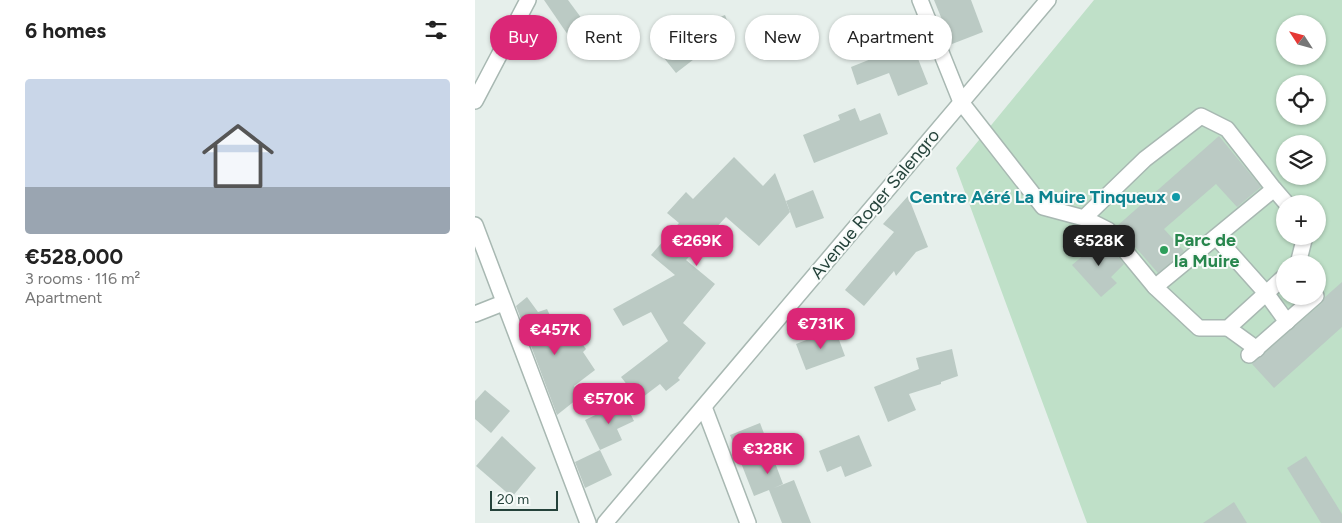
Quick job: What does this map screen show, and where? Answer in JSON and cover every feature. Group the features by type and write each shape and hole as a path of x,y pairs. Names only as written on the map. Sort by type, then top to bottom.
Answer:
{"street":[{"path":"475,101 528,0"},
{"path":"920,0 961,102 1043,206 1083,218 1107,230 1155,287 1199,328 1228,328 1276,284"},
{"name":"Avenue Roger Salengro","path":"605,523 1048,0"},
{"path":"1083,218 1145,159 1201,116 1227,129 1279,195"},
{"path":"1155,287 1274,189"},
{"path":"475,225 588,523"},
{"path":"1216,237 1266,293 1287,322"},
{"path":"475,314 503,303"},
{"path":"1228,328 1253,352 1305,305"},
{"path":"704,406 748,523"}],"green space":[{"name":"Parc de la Muire","path":"1094,0 1342,0 1342,523 1087,523 956,168"}],"building":[{"path":"544,0 568,0 579,15 567,15 567,34 557,19 557,15 554,15"},
{"path":"934,0 971,0 983,32 952,44 952,15 940,15"},
{"path":"666,60 693,60 676,73"},
{"path":"868,60 919,60 928,84 898,96 889,73 857,85 851,67"},
{"path":"855,108 860,121 880,113 888,134 814,163 803,135 840,120 838,115"},
{"name":"Centre Aéré La Muire Tinqueux","path":"1219,136 1261,187 1237,207 1216,184 1164,229 1184,251 1158,273 1117,226"},
{"path":"734,157 763,186 775,173 790,212 759,246 726,217 686,260 715,284 683,323 706,343 678,378 680,380 666,391 660,384 639,400 621,377 668,341 651,312 623,326 613,309 675,275 651,255 679,223 667,213 686,192 693,199"},
{"path":"813,190 824,218 796,228 786,201"},
{"path":"908,196 928,247 916,252 896,276 894,271 864,306 845,290 894,232 883,224"},
{"path":"1103,239 1124,264 1111,277 1117,283 1101,297 1072,265"},
{"path":"1342,282 1342,327 1274,388 1252,364 1320,305 1326,305 1326,296"},
{"path":"527,297 538,312 547,309 562,341 574,332 586,349 583,352 595,370 574,386 581,396 557,415 516,306"},
{"path":"835,329 845,356 806,370 796,344"},
{"path":"952,349 958,376 941,382 941,384 909,394 916,410 888,422 874,387 919,369 916,358"},
{"path":"485,390 510,411 491,433 475,419 475,401"},
{"path":"624,401 634,421 617,429 622,440 600,450 585,420"},
{"path":"760,423 783,484 774,488 794,480 811,523 782,523 769,490 754,496 730,435"},
{"path":"859,435 872,466 845,477 841,466 827,472 819,451"},
{"path":"502,436 536,468 512,497 476,466"},
{"path":"600,450 612,475 585,488 575,462"},
{"path":"1306,456 1342,514 1342,523 1321,523 1287,468"},
{"path":"1234,502 1247,523 1203,523"}],"place":[{"name":"Centre Aéré La Muire Tinqueux","path":"1176,197"},
{"name":"Parc de la Muire","path":"1164,250"}]}
